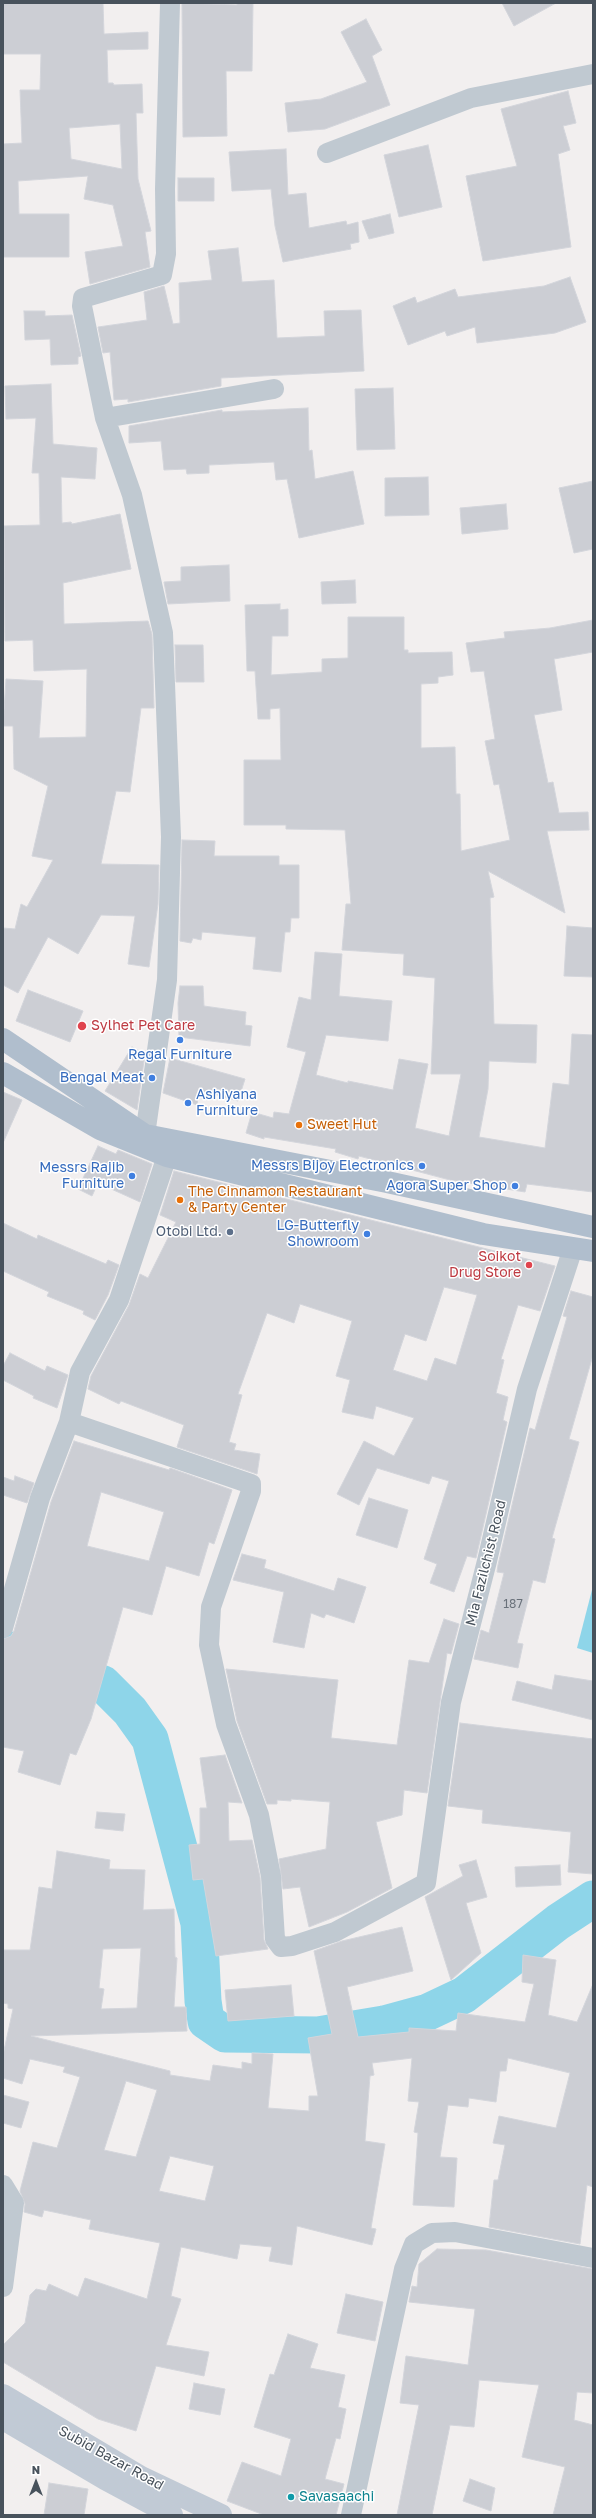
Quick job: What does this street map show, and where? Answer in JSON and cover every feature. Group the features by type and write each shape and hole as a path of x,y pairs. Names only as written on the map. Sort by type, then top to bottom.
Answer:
{"main road":[{"path":"3,1038 145,1135 387,1182 593,1227"},
{"path":"3,1074 100,1129 167,1156 483,1234 583,1250"},
{"name":"Subid Bazar Road","path":"3,2395 141,2477 221,2515"},
{"name":"Subid Bazar Road","path":"3,2419 105,2479 172,2515"}],"street":[{"path":"145,1135 167,980 171,836 163,633 132,495 105,418 82,306 83,298 162,275 166,254 165,189 170,3"},
{"path":"327,153 471,98 593,74"},
{"path":"105,418 274,389"},
{"path":"3,1628 40,1498 69,1422 80,1372 119,1300 167,1156"},
{"name":"Mia Fazilchist Road","path":"69,1422 251,1484 252,1491 211,1608 209,1645 226,1724 259,1815 271,1876 274,1939 281,1947 292,1946 335,1932 426,1884 451,1702 487,1561 527,1389 583,1250"},
{"path":"3,2185 14,2202 3,2288"},
{"path":"351,2515 404,2269 414,2244 432,2233 455,2232 593,2258"}],"water":[{"path":"593,1586 593,1653 577,1648"}],"building":[{"path":"3,3 103,3 104,34 148,32 148,49 107,50 108,83 113,83 114,85 142,84 143,113 136,113 138,179 151,231 145,232 150,267 90,284 85,252 123,246 113,205 84,199 88,176 18,181 19,214 69,214 69,257 3,257 3,144 22,143 20,90 40,90 41,54 3,54","holes":["120,124 122,169 71,159 69,128"]},
{"path":"182,3 237,5 237,3 253,3 252,71 226,71 227,136 183,137"},
{"path":"502,3 556,3 514,26"},
{"path":"366,19 382,50 372,56 390,105 325,129 288,132 285,103 321,99 367,82 341,32"},
{"path":"568,91 576,123 563,126 570,150 558,154 571,247 483,261 466,176 517,166 501,109"},
{"path":"428,145 442,207 399,217 384,155"},
{"path":"286,149 288,195 306,193 309,228 346,221 347,225 358,222 359,242 350,244 351,249 283,262 275,226 271,189 232,191 229,152"},
{"path":"178,178 214,178 214,201 178,201"},
{"path":"390,214 394,233 369,239 362,221"},
{"path":"238,248 242,282 274,280 277,338 325,336 324,311 361,310 364,371 221,378 221,386 128,402 128,399 114,400 110,352 103,353 98,327 147,320 144,292 164,286 173,324 180,323 179,283 212,280 208,251"},
{"path":"570,277 586,322 555,333 477,343 475,327 447,336 445,331 408,345 393,306 415,297 417,303 455,289 458,297 544,286"},
{"path":"24,311 45,311 45,316 72,315 81,356 78,357 78,364 51,365 50,339 25,340"},
{"path":"51,384 53,444 97,448 95,479 61,477 62,523 71,522 72,524 120,514 131,569 63,583 64,624 148,621 152,634 154,708 141,708 130,792 116,791 101,864 159,865 158,904 149,967 128,964 135,916 101,915 78,954 48,937 18,993 3,985 3,928 15,929 21,904 27,907 53,860 32,856 48,786 14,769 13,726 3,726 6,679 43,681 39,738 86,737 87,669 34,671 33,640 5,641 4,526 40,525 39,473 32,473 36,418 6,419 5,386"},
{"path":"393,388 395,449 357,450 355,389"},
{"path":"308,408 309,451 312,450 315,479 353,471 364,524 299,538 287,479 276,480 274,462 209,465 209,473 187,474 186,469 164,470 161,441 129,443 129,426 222,410 222,412"},
{"path":"428,477 429,515 385,516 385,478"},
{"path":"593,481 593,549 574,553 559,488"},
{"path":"506,504 508,529 462,534 460,508"},
{"path":"229,565 230,601 168,604 164,582 181,581 181,567"},
{"path":"355,580 356,603 322,604 321,582"},
{"path":"280,604 280,610 288,609 288,636 272,636 271,675 322,672 322,659 348,658 348,617 404,617 404,650 408,650 408,653 452,652 453,675 438,677 438,683 421,684 421,748 455,747 456,794 460,794 461,851 510,840 499,784 494,785 485,741 495,739 484,671 471,672 466,643 505,638 504,632 550,628 593,620 593,652 554,659 562,710 534,715 548,783 553,782 559,813 588,812 589,830 547,831 565,913 488,871 494,897 490,898 494,1024 537,1025 536,1063 489,1061 488,1089 479,1137 545,1148 553,1083 569,1085 572,1034 593,1035 593,1192 527,1184 525,1192 450,1180 359,1156 358,1159 335,1152 336,1149 264,1137 264,1139 246,1133 252,1112 273,1118 274,1112 289,1114 306,1052 287,1047 299,997 311,1000 315,952 342,954 339,996 392,1001 388,1041 326,1035 316,1075 348,1083 348,1081 393,1090 399,1059 428,1064 415,1128 449,1136 461,1074 431,1074 435,978 403,975 404,954 342,950 346,904 351,904 345,830 286,829 286,825 244,825 244,760 281,760 280,708 270,709 270,719 258,719 255,671 247,671 245,605"},
{"path":"175,645 203,645 204,682 176,682"},
{"path":"182,840 215,841 214,856 279,856 279,865 299,865 299,918 291,918 290,932 285,932 281,972 253,969 256,937 202,932 201,940 193,938 191,943 180,941"},
{"path":"567,926 593,928 593,977 564,976"},
{"path":"180,986 203,986 204,1006 246,1012 245,1025 252,1026 250,1046 179,1037 178,1003"},
{"path":"28,990 83,1011 70,1042 16,1021"},
{"path":"132,1047 145,1054 137,1110 105,1091"},
{"path":"170,1058 245,1079 238,1101 199,1090 197,1105 163,1093"},
{"path":"3,1092 22,1100 3,1143"},
{"path":"98,1146 116,1154 118,1150 152,1164 140,1202 98,1183 92,1196 78,1189"},
{"path":"174,1171 555,1266 540,1311 518,1305 501,1359 504,1360 496,1393 508,1397 503,1420 507,1422 476,1558 467,1556 454,1592 430,1583 437,1564 424,1559 449,1481 432,1476 429,1484 377,1468 359,1505 337,1494 364,1441 394,1456 414,1418 376,1406 373,1419 342,1412 350,1380 336,1376 352,1321 300,1304 294,1323 267,1313 238,1394 242,1395 229,1442 236,1444 234,1450 260,1454 257,1474 177,1447 184,1425 121,1401 119,1404 88,1389 91,1376 129,1305 140,1274 148,1278 176,1222 160,1215","holes":["444,1287 477,1295 456,1365 435,1358 427,1381 393,1370 405,1334 426,1341"]},
{"path":"3,1223 37,1239 38,1235 106,1264 108,1260 119,1265 108,1295 95,1320 83,1314 84,1311 47,1296 49,1292 3,1271"},
{"path":"571,1291 593,1297 593,1355 569,1439 579,1442 552,1538 555,1539 545,1583 533,1580 517,1643 523,1644 518,1668 474,1659 481,1630 489,1633 504,1573 497,1572 498,1565 530,1428 535,1430 567,1317 563,1316"},
{"path":"10,1353 45,1371 47,1366 68,1375 57,1408 33,1398 34,1396 3,1380 3,1366"},
{"path":"74,1441 169,1470 170,1468 232,1490 214,1544 209,1542 199,1576 166,1566 152,1615 123,1607 91,1719 76,1755 70,1753 60,1785 18,1772 24,1751 3,1747 3,1639 11,1636 14,1631 51,1502","holes":["101,1492 164,1512 149,1561 87,1546"]},
{"path":"15,1476 34,1483 27,1503 3,1495 3,1477 14,1481"},
{"path":"369,1498 408,1510 397,1548 356,1535"},
{"path":"242,1554 266,1560 264,1568 334,1591 338,1578 366,1587 354,1623 326,1614 324,1618 311,1613 304,1648 273,1642 284,1592 233,1580"},
{"path":"444,1619 459,1624 451,1654 447,1653 427,1793 404,1790 402,1815 376,1822 392,1888 347,1912 309,1927 300,1887 283,1889 279,1859 326,1849 330,1802 291,1799 291,1801 277,1800 277,1804 267,1804 237,1721 226,1669 338,1680 331,1738 397,1745 409,1660 429,1663"},
{"path":"555,1675 593,1681 593,1720 512,1700 517,1681 552,1690"},
{"path":"460,1723 593,1739 593,1874 568,1872 571,1832 482,1823 483,1810 448,1806"},
{"path":"225,1755 242,1803 228,1802 229,1841 252,1840 260,1877 264,1940 268,1949 216,1956 203,1879 193,1880 189,1845 200,1844 200,1808 207,1808 200,1758"},
{"path":"97,1812 125,1814 123,1831 95,1828"},
{"path":"57,1851 110,1860 109,1869 145,1870 143,1910 174,1909 175,1957 177,1958 174,2007 186,2007 187,2031 31,2036 170,2071 170,2075 210,2081 213,2065 242,2069 242,2062 252,2064 252,2053 273,2054 268,2108 309,2111 309,2096 318,2096 308,2038 332,2034 314,1951 342,1941 402,1927 413,1971 347,1987 358,2037 409,2032 409,2028 456,2031 458,2013 525,2022 534,1984 522,1982 523,1955 556,1960 548,2015 577,2022 593,1984 593,2187 587,2185 580,2244 489,2227 494,2180 498,2180 505,2145 493,2143 499,2116 556,2128 570,2073 508,2058 506,2071 500,2071 496,2102 469,2098 468,2107 448,2105 440,2157 457,2158 454,2207 413,2205 418,2133 414,2132 419,2102 408,2101 412,2058 372,2063 374,2075 370,2076 365,2141 385,2144 371,2228 376,2229 372,2245 297,2226 292,2265 269,2261 272,2247 240,2244 237,2259 181,2247 171,2296 181,2299 166,2345 209,2352 204,2376 156,2366 136,2431 98,2419 3,2362 3,2345 25,2323 30,2295 36,2289 46,2291 49,2284 78,2297 85,2278 147,2299 160,2243 89,2229 91,2220 44,2210 42,2217 24,2212 25,2204 20,2191 33,2142 57,2148 80,2077 63,2072 65,2067 30,2059 22,2084 3,2078 3,2055 13,2009 8,2008 8,2004 3,2003 3,1950 30,1950 39,1887 52,1889","holes":["141,1948 137,2008 101,2009 104,1989 99,1988 103,1949","126,2081 157,2090 136,2157 104,2150","170,2156 214,2166 205,2201 159,2191"]},
{"path":"476,1860 487,1897 466,1903 481,1953 451,1980 425,1897 463,1876 459,1865"},
{"path":"560,1865 561,1885 516,1887 515,1867"},
{"path":"291,1985 294,2016 228,2021 225,1990"},
{"path":"3,2095 29,2102 21,2128 3,2123"},
{"path":"437,2249 486,2250 593,2269 593,2393 577,2392 574,2420 593,2425 593,2515 553,2515 565,2467 522,2457 539,2385 479,2380 474,2427 450,2425 432,2515 397,2515 419,2405 400,2403 406,2356 468,2365 475,2309 409,2302 412,2286 417,2287 419,2264"},
{"path":"346,2294 383,2302 375,2341 337,2333"},
{"path":"288,2334 318,2344 310,2368 345,2375 338,2407 346,2409 340,2439 336,2438 325,2479 344,2484 336,2515 264,2515 227,2501 242,2462 281,2476 291,2439 254,2427 270,2374 274,2375"},
{"path":"194,2383 225,2389 220,2415 189,2409"},
{"path":"470,2479 495,2488 491,2511 463,2501"},
{"path":"49,2483 88,2489 84,2515 44,2515"}],"waterway":[{"path":"3,1648 103,1684 130,1711 150,1739 199,1923 203,2001 206,2021 225,2034 318,2035 384,2024 428,2012 464,1995 558,1922 593,1899"}],"place":[{"name":"Sylhet Pet Care","path":"82,1026"},
{"name":"Regal Furniture","path":"180,1040"},
{"name":"Bengal Meat","path":"152,1078"},
{"name":"Ashiyana Furniture","path":"188,1103"},
{"name":"Sweet Hut","path":"299,1125"},
{"name":"Messrs Bijoy Electronics","path":"422,1166"},
{"name":"Messrs Rajib Furniture","path":"132,1176"},
{"name":"Agora Super Shop","path":"515,1186"},
{"name":"The Cinnamon Restaurant & Party Center","path":"180,1200"},
{"name":"Otobi Ltd.","path":"230,1232"},
{"name":"LG-Butterfly Showroom","path":"367,1234"},
{"name":"Soikot Drug Store","path":"529,1265"},
{"name":"Savasaachi","path":"291,2497"}]}
